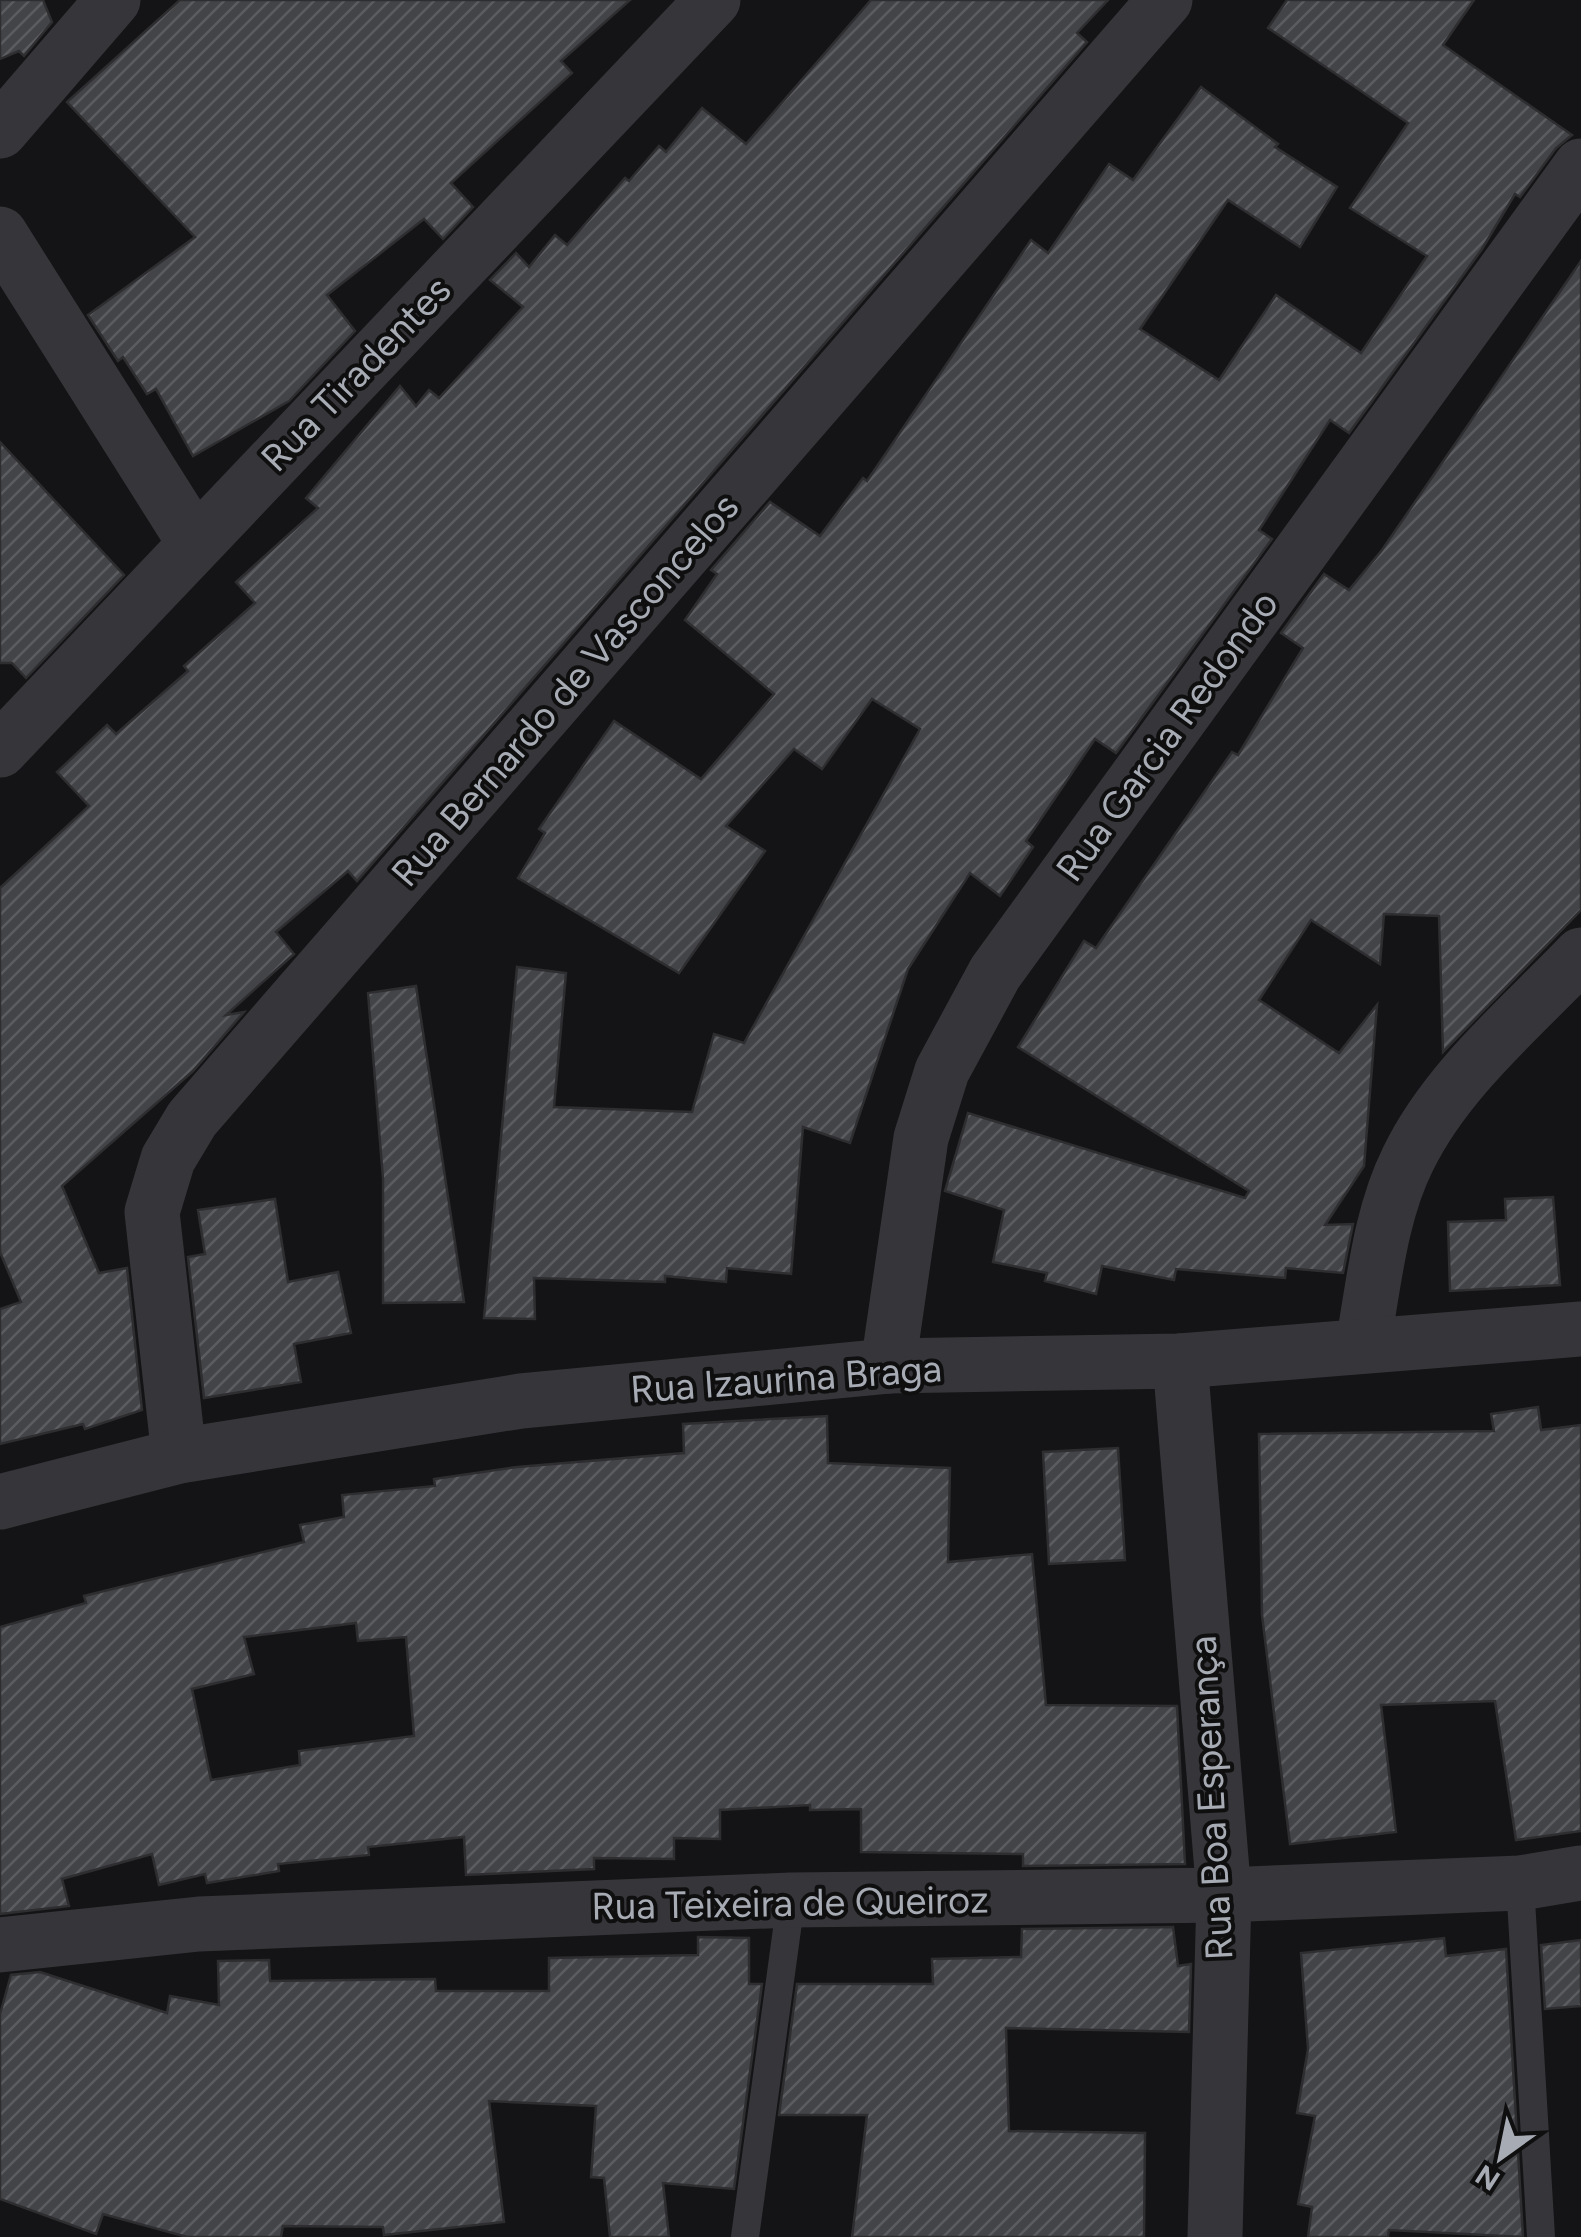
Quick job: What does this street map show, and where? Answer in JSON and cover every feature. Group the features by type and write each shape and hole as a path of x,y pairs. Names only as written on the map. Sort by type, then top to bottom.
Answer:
{"street":[{"path":"0,131 114,0"},
{"name":"Rua Tiradentes","path":"0,750 713,0"},
{"name":"Rua Bernardo de Vasconcelos","path":"179,1456 152,1212 168,1159 192,1119 1165,0"},
{"name":"Rua Garcia Redondo","path":"888,1366 921,1138 942,1071 996,973 1581,166"},
{"path":"0,234 195,543"},
{"path":"1363,1344 1387,1215 1408,1158 1444,1102 1581,955"},
{"name":"Rua Izaurina Braga","path":"0,1502 179,1456 521,1401 888,1366 1180,1361 1581,1329"},
{"name":"Rua Boa Esperança","path":"1180,1361 1224,1895 1215,2237"},
{"name":"Rua Teixeira de Queiroz","path":"0,1945 199,1924 792,1900 1224,1895 1520,1883 1581,1873"}],"lane":[{"path":"1520,1883 1541,2237"},
{"path":"745,2237 792,1900"}],"building":[{"path":"0,0 43,0 52,22 24,56 19,51 0,59"},
{"path":"180,0 630,0 561,61 572,73 451,183 473,207 443,239 424,219 327,295 355,331 289,401 193,456 156,389 147,394 123,357 118,361 88,315 195,237 67,102"},
{"path":"871,0 1108,0 1077,33 1087,42 357,881 348,871 276,932 294,954 226,1015 244,1012 193,1071 62,1186 99,1273 127,1268 142,1410 85,1429 83,1424 0,1444 0,1309 21,1302 0,1252 0,888 89,806 57,772 107,725 116,734 188,671 184,666 255,603 236,582 318,508 306,498 400,386 416,406 429,390 439,398 523,307 490,280 516,253 529,267 555,235 567,245 625,178 629,181 659,146 666,152 702,108 746,144"},
{"path":"1287,0 1474,0 1443,45 1572,135 1556,148 1520,197 1515,194 1482,249 1349,433 1330,420 1259,530 1272,539 1116,753 1095,739 1026,841 1033,847 1000,896 970,873 908,969 850,1143 803,1127 791,1274 727,1268 726,1282 665,1276 665,1282 534,1278 535,1319 484,1318 517,967 566,973 554,1107 692,1112 714,1034 744,1043 920,729 872,699 822,769 794,749 726,826 765,851 679,973 518,878 545,833 539,829 614,721 701,779 774,694 685,620 717,574 711,570 770,502 820,536 863,478 867,481 1031,240 1048,253 1109,164 1133,180 1201,87 1278,144 1275,147 1337,187 1300,247 1228,200 1140,329 1219,380 1276,295 1361,353 1427,256 1350,208 1408,123 1268,28"},
{"path":"1581,261 1581,910 1443,1052 1439,916 1384,914 1380,964 1311,920 1259,1000 1339,1053 1377,1005 1364,1166 1325,1225 1353,1224 1343,1273 1286,1268 1285,1278 1176,1269 1174,1280 1102,1266 1096,1294 1045,1281 1047,1273 993,1262 1004,1210 945,1191 968,1113 1245,1198 1249,1191 1018,1047 1084,941 1096,948 1232,752 1238,755 1303,648 1281,633 1324,574 1349,590 1382,550"},
{"path":"0,442 124,575 26,678 12,663 0,663"},
{"path":"416,986 464,1302 383,1303 383,1179 368,993"},
{"path":"1553,1197 1560,1285 1450,1291 1448,1222 1506,1220 1505,1199"},
{"path":"275,1199 288,1282 338,1272 351,1333 294,1344 301,1382 204,1398 188,1257 205,1254 198,1210"},
{"path":"1538,1407 1541,1430 1581,1425 1581,1831 1516,1840 1495,1701 1381,1705 1396,1832 1290,1844 1262,1615 1259,1434 1494,1431 1491,1414"},
{"path":"827,1416 828,1463 950,1468 948,1562 1032,1554 1046,1705 1177,1706 1185,1864 1023,1866 1023,1854 861,1852 861,1809 810,1810 810,1805 720,1810 720,1839 674,1838 674,1859 594,1858 594,1869 466,1875 464,1837 368,1847 369,1855 278,1864 279,1871 207,1883 205,1874 159,1885 152,1854 62,1879 69,1906 0,1914 0,1627 86,1603 84,1596 304,1542 300,1525 344,1517 342,1495 435,1486 434,1479 517,1467 684,1453 683,1424","holes":["356,1623 358,1641 406,1637 414,1736 299,1751 300,1765 211,1780 192,1689 254,1674 244,1637"]},
{"path":"1118,1448 1125,1560 1049,1564 1043,1452"},
{"path":"1173,1927 1178,1966 1191,1964 1189,2032 1006,2028 1009,2131 1145,2133 1144,2237 852,2237 867,2115 779,2115 797,1984 933,1984 932,1959 1021,1957 1022,1929"},
{"path":"698,1937 749,1938 749,1984 762,1984 734,2189 663,2183 669,2237 610,2237 604,2178 591,2177 596,2106 489,2101 504,2222 384,2235 383,2227 283,2226 281,2237 187,2237 103,2214 96,2234 0,2199 0,2014 11,1975 40,1972 167,2013 170,1996 219,2005 218,1961 269,1960 270,1981 435,1979 436,1991 549,1991 549,1958 698,1955"},
{"path":"1444,1938 1446,1956 1506,1949 1523,2237 1389,2230 1388,2237 1308,2237 1312,2207 1298,2204 1315,2116 1297,2113 1308,2049 1301,1953"},
{"path":"1581,1940 1581,2006 1545,2009 1541,1945"}]}
